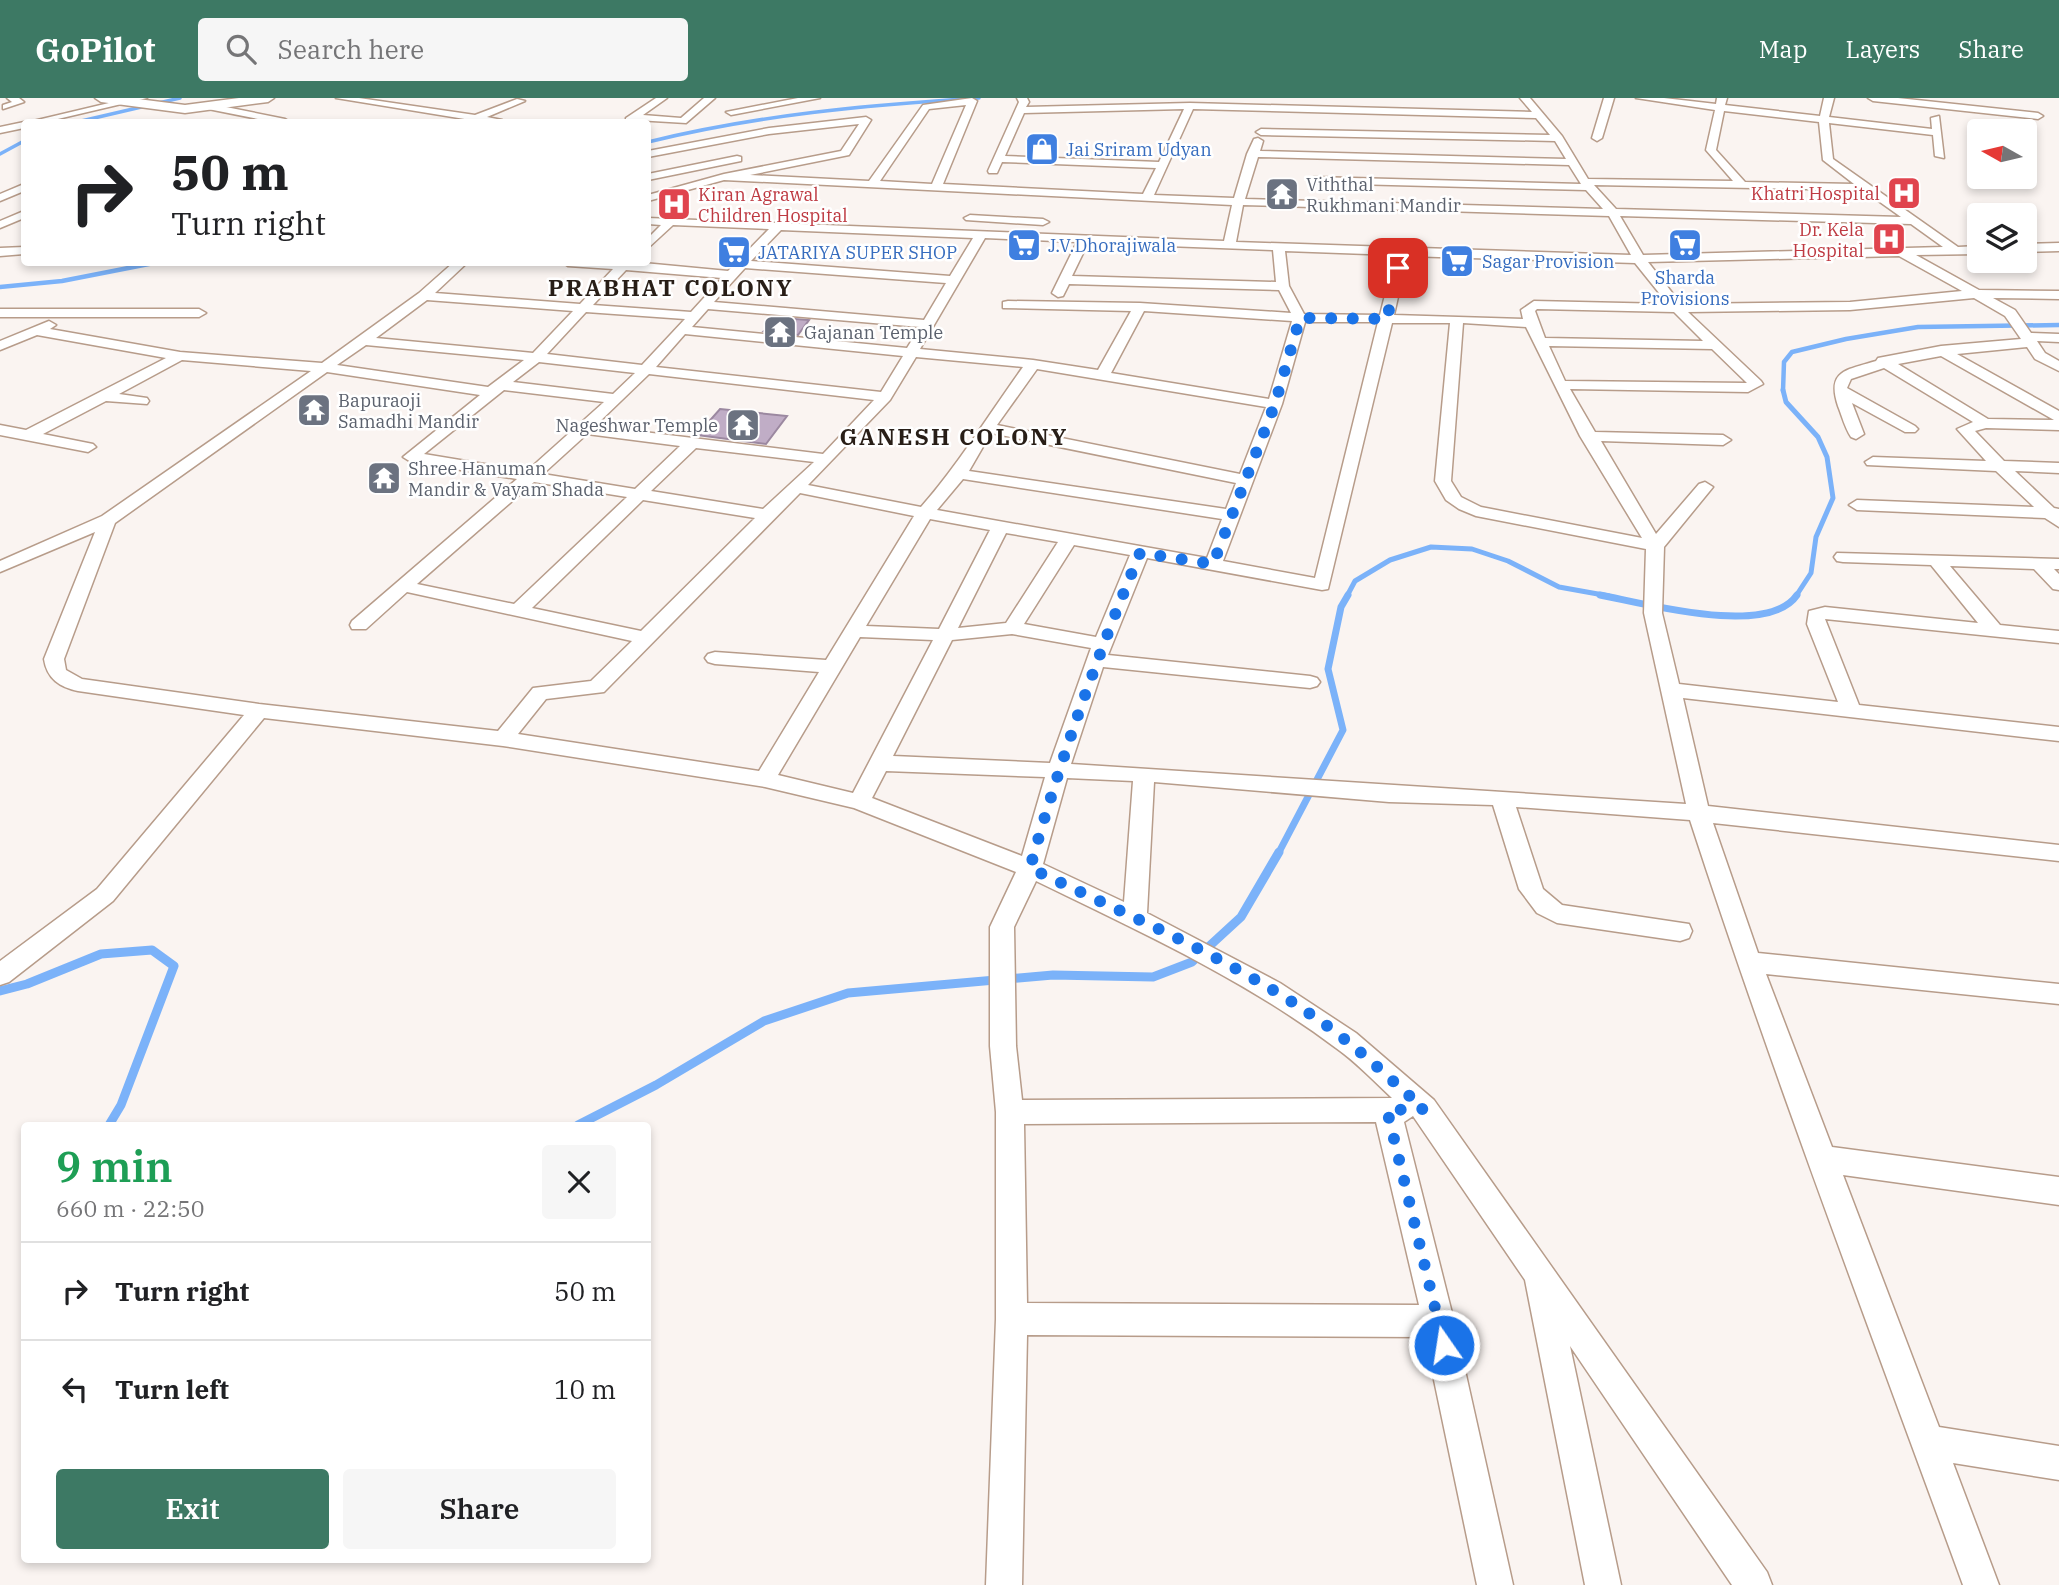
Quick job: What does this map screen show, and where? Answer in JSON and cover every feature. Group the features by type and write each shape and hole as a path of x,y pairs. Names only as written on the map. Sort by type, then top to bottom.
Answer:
{"main road":[{"path":"101,98 138,101 165,107 211,107 268,98"}],"street":[{"path":"6,107 19,102 12,98"},
{"path":"341,98 459,119"},
{"path":"630,119 662,98"},
{"path":"698,98 721,99"},
{"path":"635,117 665,115 682,121 710,98"},
{"path":"745,98 731,112 815,98"},
{"path":"1525,98 1558,138 1588,185 1612,212 1639,259 1678,308 1754,379 1756,384 1754,387 1560,385"},
{"path":"1597,138 1609,98"},
{"path":"1641,98 1721,102 1938,134"},
{"path":"1829,98 1824,119 1828,160 1956,251"},
{"path":"1873,98 2038,116"},
{"path":"475,119 520,100"},
{"path":"49,119 138,101"},
{"path":"873,183 926,107 972,101 937,186"},
{"path":"1721,102 1711,150 1742,185"},
{"path":"963,234 1022,103 1190,106 1267,103 1539,115"},
{"path":"1229,245 1238,202 1261,132 1267,103"},
{"path":"1935,104 1940,156"},
{"path":"1147,198 1190,106"},
{"path":"211,107 270,119"},
{"path":"651,153 769,131 864,119 845,153 724,177 651,197"},
{"path":"0,130 21,126"},
{"path":"651,160 801,132 811,126"},
{"path":"1261,132 1558,138"},
{"path":"842,139 855,136"},
{"path":"1252,154 1574,162"},
{"path":"1313,156 1318,205"},
{"path":"651,176 751,157"},
{"path":"999,159 1162,165"},
{"path":"724,177 937,186 977,203 1063,223"},
{"path":"1314,180 1866,187"},
{"path":"0,199 21,188"},
{"path":"977,203 1147,198 1912,221"},
{"path":"0,199 21,200"},
{"path":"0,225 21,215"},
{"path":"651,221 1639,259 1967,251"},
{"path":"651,240 670,223"},
{"path":"359,625 615,399 701,310 735,269 777,228"},
{"path":"503,739 540,693 597,687 767,515 827,459 885,397 981,235"},
{"path":"1052,306 1084,239"},
{"path":"1213,564 1275,404 1300,318 1283,286 1279,247"},
{"path":"2037,248 2059,247"},
{"path":"0,252 21,251"},
{"path":"798,488 924,514 1322,585 1402,252"},
{"path":"1903,253 2010,313 2040,356 2059,367"},
{"path":"0,567 108,520 326,368 424,296 458,266"},
{"path":"624,266 536,357 411,457 767,515"},
{"path":"651,266 954,280"},
{"path":"1063,280 1283,286"},
{"path":"1981,1585 1749,962 1699,813 1653,602 1655,546 1560,385 1531,323 1528,310 1534,305 1678,308 1850,306 1976,294 2059,295"},
{"path":"424,296 582,309 701,310 929,324"},
{"path":"1008,305 1140,307 1300,318 1457,319 1531,323"},
{"path":"1103,374 1140,307"},
{"path":"0,313 200,313"},
{"path":"0,346 75,314"},
{"path":"1457,319 1443,481 1446,493 1461,505 1476,511 1655,546"},
{"path":"681,330 911,354 1033,363 1275,404"},
{"path":"36,331 180,356 326,368 491,392 501,386 615,399"},
{"path":"1856,434 1840,390 1841,380 1846,376 1883,361 1941,350 2027,337 2059,338"},
{"path":"363,341 536,357 885,397"},
{"path":"1540,342 1717,345"},
{"path":"1941,350 2059,417"},
{"path":"27,436 180,356"},
{"path":"1883,361 1985,423"},
{"path":"765,779 924,514 959,474 987,428 1033,363"},
{"path":"1840,390 1910,429"},
{"path":"105,396 142,401"},
{"path":"2056,516 1966,431 1967,427 1985,423 2059,425"},
{"path":"987,428 1245,480"},
{"path":"582,429 827,459"},
{"path":"0,430 88,447"},
{"path":"1588,436 1723,440"},
{"path":"519,610 694,441"},
{"path":"1873,462 2059,468"},
{"path":"959,474 1231,515"},
{"path":"1655,546 1705,487"},
{"path":"1857,505 2056,516"},
{"path":"108,520 54,659 55,671 62,679 78,685 259,711 503,739 765,779 859,802 1030,868 1164,932 1270,990 1347,1041 1424,1109 1754,1585"},
{"path":"859,802 1001,526"},
{"path":"1013,628 1069,539"},
{"path":"1004,1585 1012,1319 1010,1112 1003,1046 1002,928 1030,868 1058,771 1099,652 1140,553"},
{"path":"1843,557 2059,564"},
{"path":"1935,559 1994,630"},
{"path":"2039,563 2059,585"},
{"path":"403,586 646,638"},
{"path":"1851,710 1816,624 1816,615 1825,613 2059,637"},
{"path":"854,631 944,635 1013,628 1099,652 1310,682"},
{"path":"715,658 832,667"},
{"path":"1672,690 2059,734"},
{"path":"0,975 105,895 259,711"},
{"path":"878,763 1144,774 1389,794 1502,798 1699,813 2059,853"},
{"path":"1135,918 1144,774"},
{"path":"1502,798 1531,889 1535,899 1545,908 1557,914 1680,931"},
{"path":"1749,962 2059,994"},
{"path":"1010,1112 1424,1109"},
{"path":"1387,1110 1438,1321 1495,1585"},
{"path":"1821,1159 2059,1191"},
{"path":"1538,1271 1603,1585"},
{"path":"1012,1319 1438,1321"},
{"path":"1927,1442 2059,1463"}],"building":[{"path":"781,318 809,320 798,335 764,331"},
{"name":"Nageshwar Temple","path":"720,409 787,416 766,444 697,435"}],"waterway":[{"path":"90,119 180,98"},
{"path":"651,141 812,112 979,98"},
{"path":"0,154 21,143"},
{"path":"0,287 62,281 139,266"},
{"path":"1783,390 1784,362 1792,352 1846,339 1918,327 2059,325"},
{"path":"1783,390 1786,402 1818,437 1827,457 1833,498 1816,537 1811,573 1796,596"},
{"path":"1347,596 1355,581 1390,560 1431,547 1472,549 1508,561 1559,587 1609,596"},
{"path":"1278,854 1343,730 1328,669 1341,607 1348,595"},
{"path":"1600,595 1674,610 1733,616 1760,614 1782,608 1796,596"},
{"path":"584,1122 656,1085 764,1021 848,993 1053,975 1153,977 1192,962 1241,917 1279,852"},
{"path":"0,991 27,984 101,954 152,950 174,966 121,1105 111,1122"}],"place":[{"name":"Jai Sriram Udyan","path":"1042,149"},
{"name":"Khatri Hospital","path":"1904,193"},
{"name":"Viththal Rukhmani Mandir","path":"1282,194"},
{"name":"Kiran Agrawal Children Hospital","path":"674,204"},
{"name":"Dr. Kela Hospital","path":"1889,239"},
{"name":"J.V.Dhorajiwala","path":"1024,245"},
{"name":"Sharda Provisions","path":"1685,245"},
{"name":"JATARIYA SUPER SHOP","path":"734,252"},
{"name":"Sagar Provision","path":"1457,261"},
{"name":"Gajanan Temple","path":"780,332"},
{"name":"Bapuraoji Samadhi Mandir","path":"314,410"},
{"name":"Nageshwar Temple","path":"743,425"},
{"name":"Shree Hanuman Mandir & Vayam Shada","path":"384,478"}],"district":[{"name":"PRABHAT COLONY","path":"671,287"},
{"name":"GANESH COLONY","path":"954,436"}],"route":[{"path":"1398,268 1387,319 1300,318 1275,404 1213,564 1140,553 1096,660 1058,771 1030,868 1164,932 1270,990 1347,1041 1424,1109 1387,1110 1444,1345"}]}
